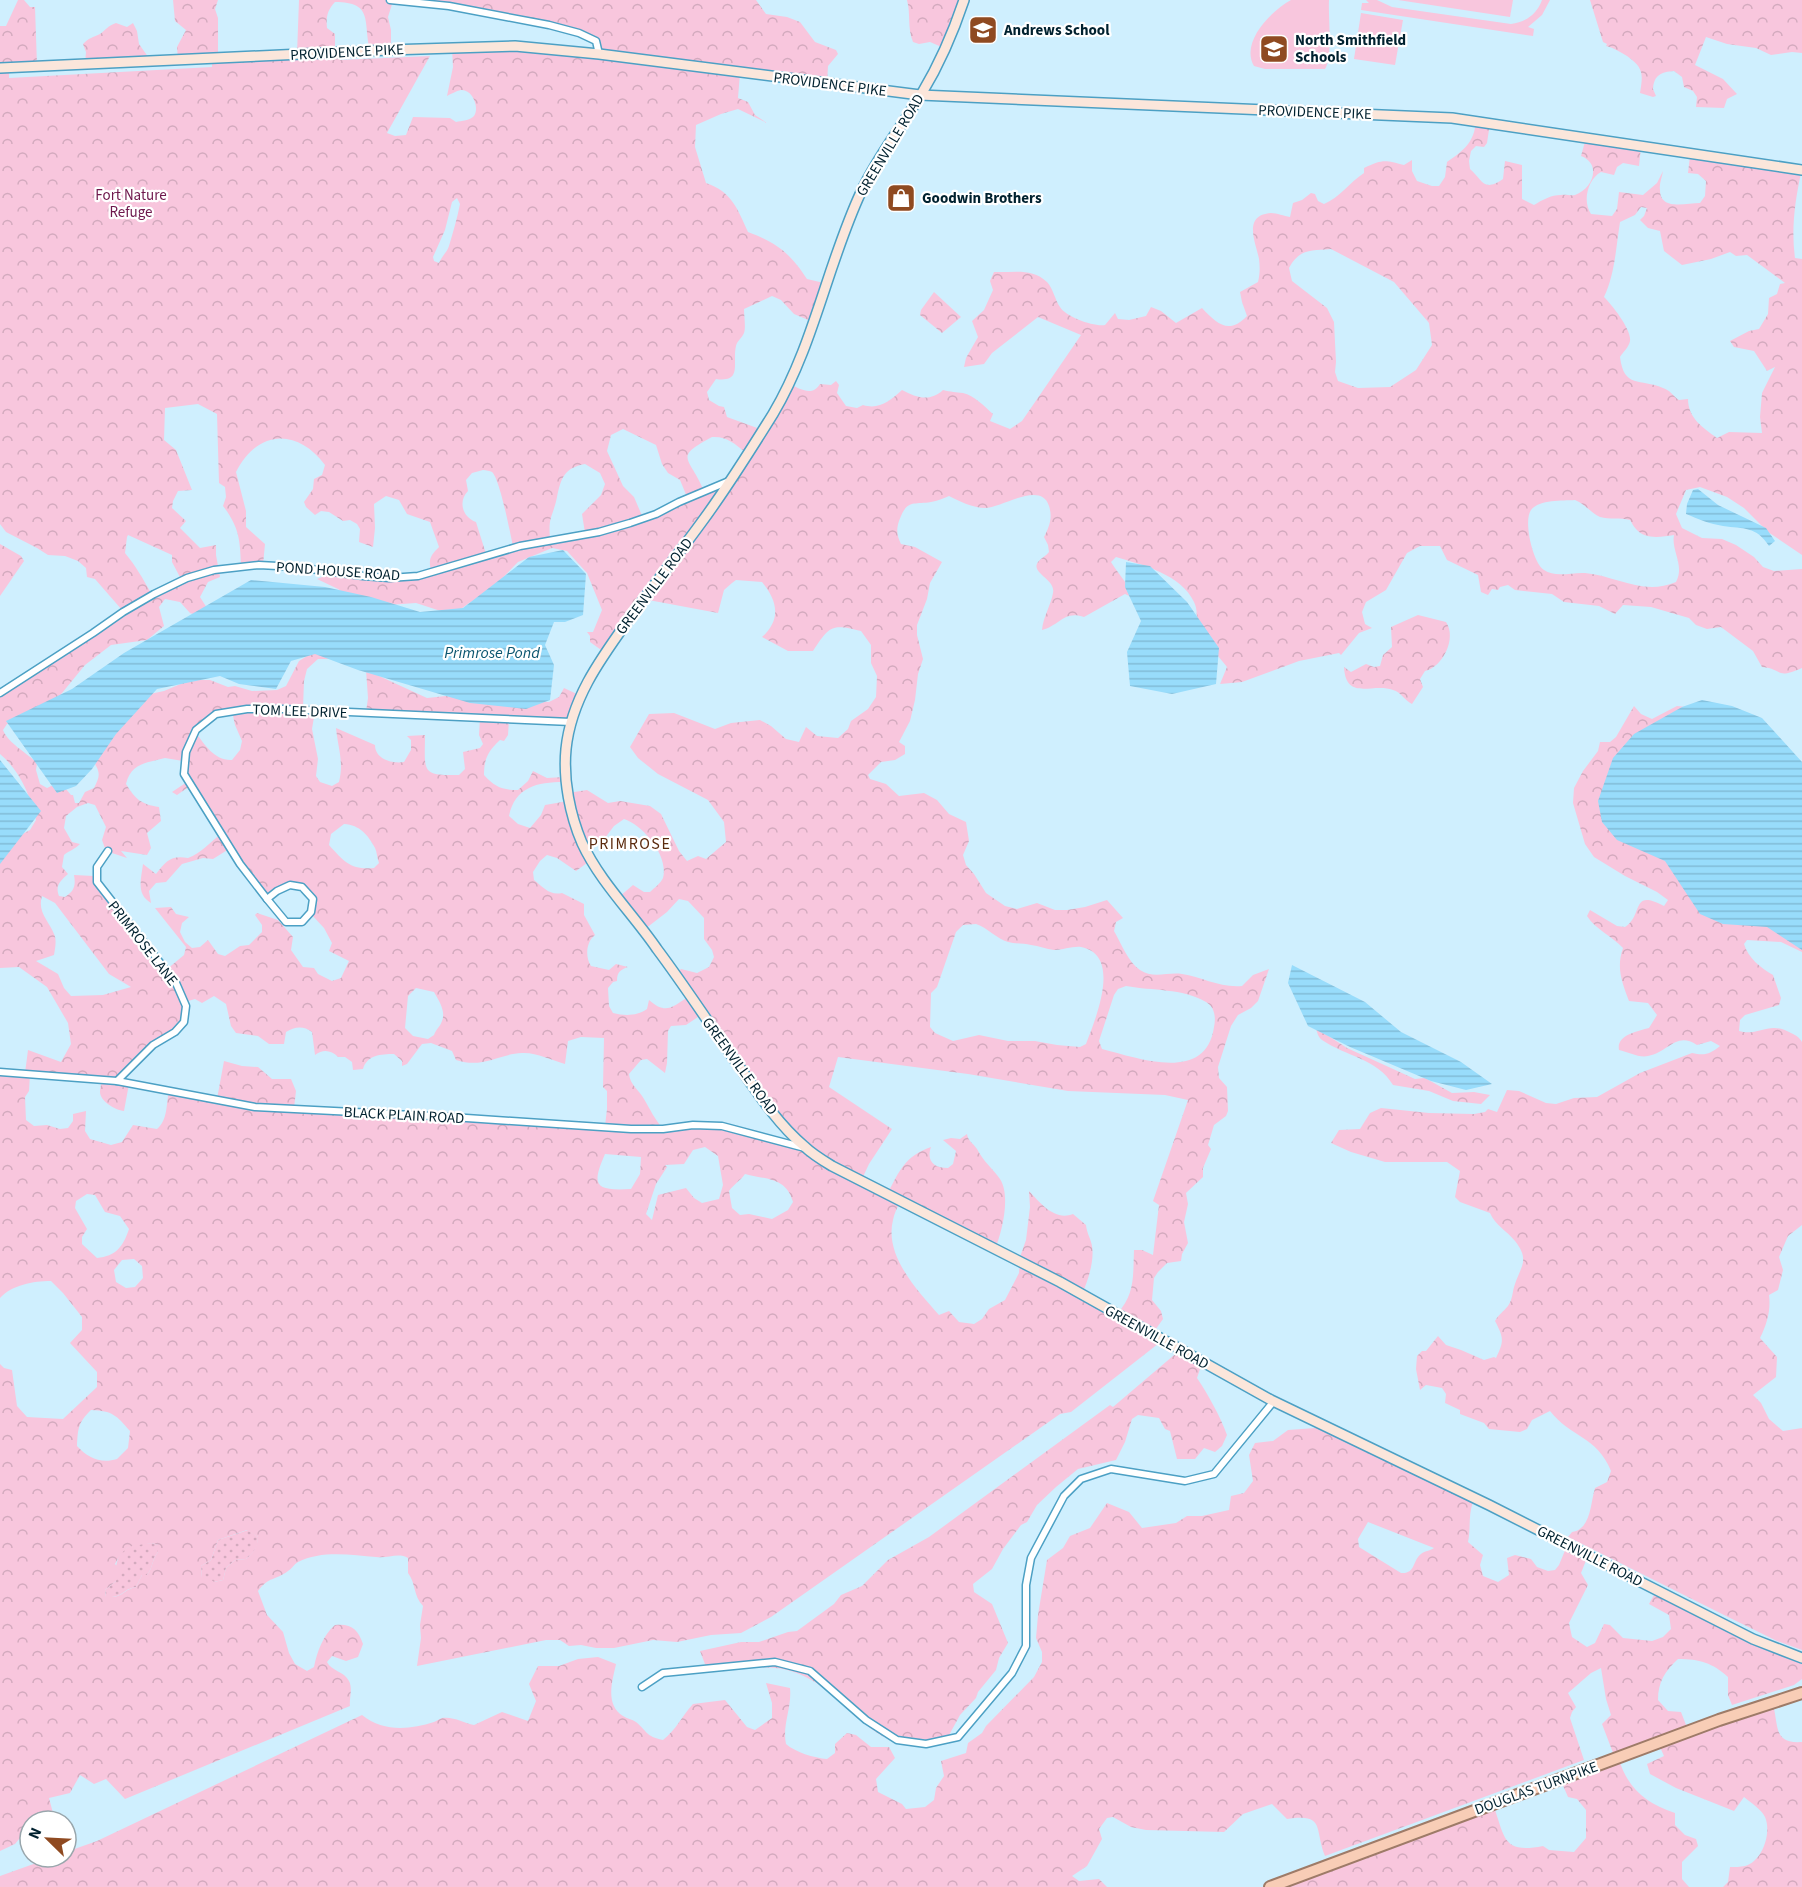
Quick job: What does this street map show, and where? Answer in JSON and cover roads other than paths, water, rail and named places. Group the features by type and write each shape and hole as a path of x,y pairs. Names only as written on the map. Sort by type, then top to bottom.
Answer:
{"main road":[{"name":"GREENVILLE ROAD","path":"964,0 955,28 939,63 864,185 838,246 813,326 789,386 702,522 597,663 575,708 566,749 565,779 574,823 584,846 768,1107 807,1149 848,1176 1060,1282 1274,1401 1487,1503 1753,1639 1802,1658"},
{"name":"PROVIDENCE PIKE","path":"0,68 515,46 599,54 921,95 1452,118 1802,170"},
{"name":"DOUGLAS TURNPIKE","path":"1270,1887 1719,1720 1802,1693"}],"street":[{"path":"390,0 449,6 549,25 579,33 596,41 599,54"},
{"name":"POND HOUSE ROAD","path":"0,693 153,594 214,570 259,565 296,567 363,576 418,576 520,546 600,532 630,523 730,481"},
{"name":"TOM LEE DRIVE","path":"267,899 283,888 295,885 302,887 311,895 312,908 309,916 302,922 286,922 267,899 240,864 184,774 186,752 196,730 216,714 247,709 282,709 571,722"},
{"name":"PRIMROSE LANE","path":"108,851 98,867 97,882 176,983 186,1006 184,1022 175,1032 153,1045 117,1081"},
{"name":"BLACK PLAIN ROAD","path":"0,1072 117,1081 255,1107 631,1129 663,1130 693,1125 722,1126 807,1149"},
{"path":"642,1687 663,1673 776,1662 810,1671 866,1720 897,1740 926,1744 958,1737 1012,1674 1026,1646 1026,1585 1031,1558 1064,1496 1081,1479 1111,1469 1185,1480 1214,1474 1274,1401"}],"water":[{"path":"1698,489 1718,505 1766,528 1775,541 1769,546 1759,535 1749,530 1713,524 1686,514 1687,504 1693,490"},
{"name":"Primrose Pond","path":"563,550 586,574 583,615 565,622 554,622 545,645 554,665 550,700 526,709 470,703 358,670 315,654 291,661 276,689 239,684 220,676 157,689 116,734 92,769 76,786 57,793 6,721 72,689 124,653 251,580 325,587 371,597 420,612 463,608 529,557"},
{"path":"1126,562 1150,566 1187,602 1219,648 1216,684 1172,694 1130,686 1127,652 1141,621 1125,587"},
{"path":"1702,700 1732,706 1762,718 1802,762 1802,950 1767,927 1723,924 1700,914 1665,861 1617,840 1602,822 1598,801 1613,758 1634,734 1682,707"},
{"path":"0,760 41,811 0,864"},
{"path":"1292,965 1365,1002 1401,1032 1461,1062 1492,1084 1466,1090 1431,1081 1350,1047 1308,1026 1288,983"}],"place":[{"name":"Andrews School","path":"983,30"},
{"name":"North Smithfield Schools","path":"1274,49"},
{"name":"Goodwin Brothers","path":"901,198"}],"district":[{"name":"PRIMROSE","path":"630,843"}],"park label":[{"name":"Fort Nature Refuge","path":"131,204"}]}
